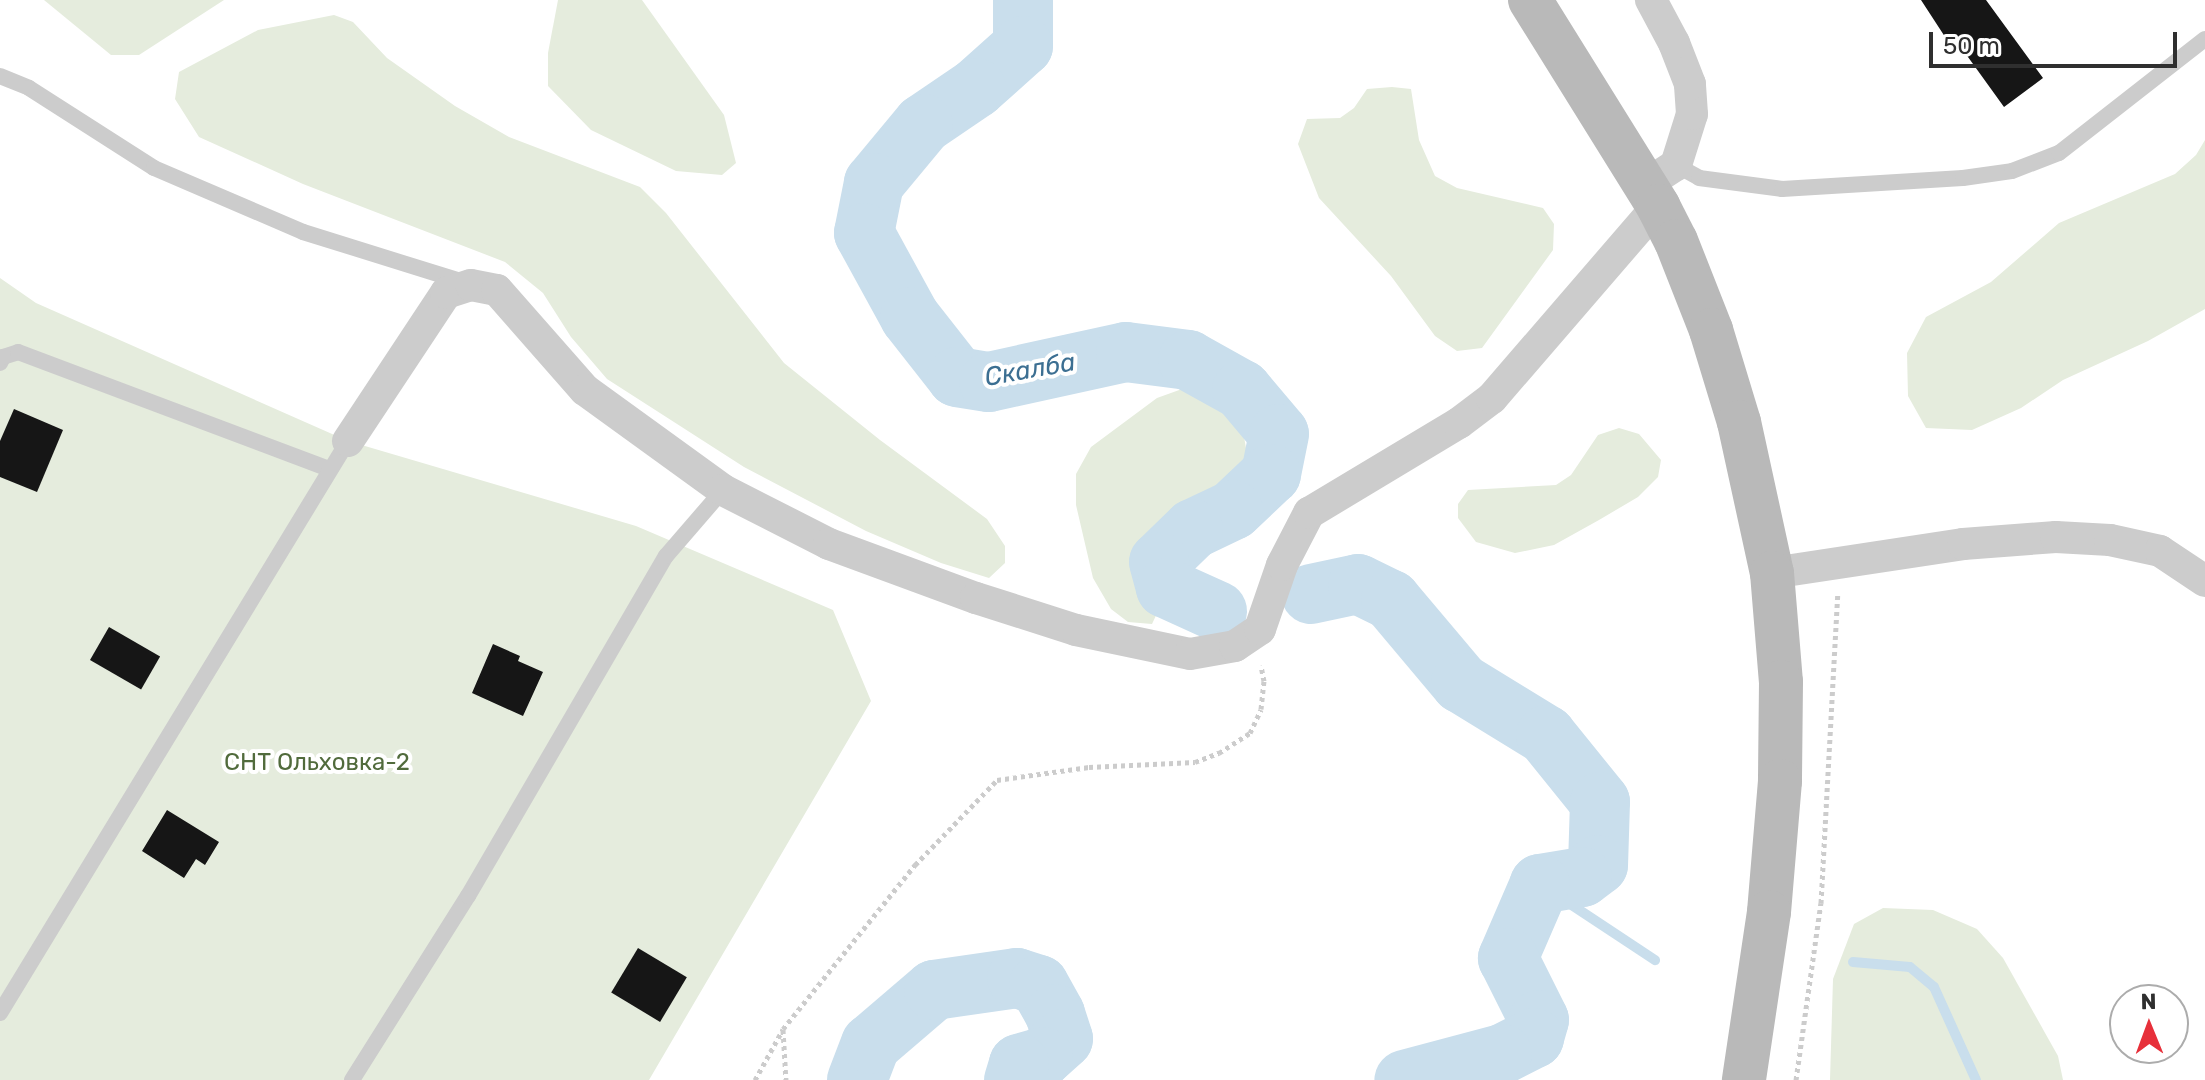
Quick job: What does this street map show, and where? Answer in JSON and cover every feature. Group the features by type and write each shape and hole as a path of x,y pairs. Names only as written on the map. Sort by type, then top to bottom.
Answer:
{"street":[{"path":"1530,0 1660,185 1711,330 1739,422 1772,573 1781,682 1780,781 1769,912 1744,1080"},
{"path":"348,441 446,293 471,285 497,290 585,390 723,490 829,544 976,598 1076,630 1190,654 1235,646 1260,629 1282,565 1309,513 1459,423 1492,398 1660,185 1692,114 1690,84 1674,43 1651,0"},
{"path":"1772,573 1963,544 2070,538 2110,540 2160,551 2205,581"}],"lane":[{"path":"1660,185 1699,178 1782,189 1963,178 2012,171 2059,153 2205,39"},
{"path":"0,76 29,88 154,168 303,232 471,285"},
{"path":"0,363 3,357 18,352 330,469"},
{"path":"0,1013 348,441"},
{"path":"352,1080 468,896 666,556 723,490"}],"path":[{"path":"1796,1080 1821,903 1841,564"},
{"path":"755,1080 783,1029 915,865 997,780 1089,767 1195,762 1219,753 1250,733 1261,709 1264,681 1259,655 1260,629"},
{"path":"783,1029 786,1080"}],"green space":[{"path":"44,0 224,0 139,55 111,55"},
{"path":"558,0 642,0 724,115 736,163 722,175 676,171 591,130 548,86 548,53"},
{"path":"334,15 353,22 387,58 455,106 509,137 640,187 666,213 784,363 880,440 987,519 1005,546 1005,563 989,578 941,563 866,531 744,467 607,379 571,337 543,293 505,262 303,184 199,137 175,99 179,72 258,30"},
{"path":"1367,89 1411,89 1419,140 1435,176 1457,188 1543,208 1554,224 1553,250 1482,348 1457,351 1435,336 1391,276 1319,198 1298,144 1307,119 1340,118 1354,108"},
{"path":"2205,140 2205,309 2148,341 2063,380 2021,408 1972,430 1926,428 1908,396 1907,353 1926,317 1991,282 2059,223 2175,174 2196,155"},
{"name":"СНТ Ольховка-2","path":"0,278 36,303 348,441 636,526 833,610 871,701 649,1080 0,1080"},
{"path":"1182,389 1198,389 1227,402 1242,425 1247,454 1234,478 1217,497 1156,533 1142,557 1141,575 1160,607 1152,624 1128,622 1111,609 1093,578 1076,505 1076,474 1091,447 1157,398"},
{"path":"1619,428 1639,434 1661,460 1658,477 1638,497 1599,520 1554,545 1515,553 1476,542 1458,518 1458,504 1468,490 1556,485 1571,475 1598,435"},
{"path":"1883,908 1933,910 1977,929 2003,958 2058,1056 2063,1080 1830,1080 1833,979 1854,924"}],"building":[{"path":"1921,0 1986,0 2043,78 2004,107 1955,39 1949,43"},
{"path":"14,409 63,430 37,492 0,477 0,441"},
{"path":"109,627 160,656 141,689 90,660"},
{"path":"493,644 520,656 518,661 543,672 523,716 472,693"},
{"path":"167,810 219,842 205,865 196,859 184,878 142,851"},
{"path":"638,948 687,977 660,1022 611,993"}],"waterway":[{"name":"Скалба","path":"1023,0 1023,46 976,88 923,124 874,183 864,233 910,317 957,377 989,382 1126,352 1188,360 1242,390 1279,434 1271,474 1233,510 1193,529 1159,562 1166,588 1217,611"},
{"name":"Скалба","path":"1311,594 1358,584 1391,600 1461,683 1546,735 1600,802 1598,865 1582,877 1540,884 1508,958 1539,1020 1534,1038 1502,1054 1404,1080"},
{"path":"1540,884 1655,960"},
{"path":"1853,962 1910,967 1934,987 1976,1080"},
{"name":"Скалба","path":"857,1080 871,1044 934,990 1017,978 1039,985 1055,1014 1063,1039 1043,1057 1019,1064 1014,1080"}]}
